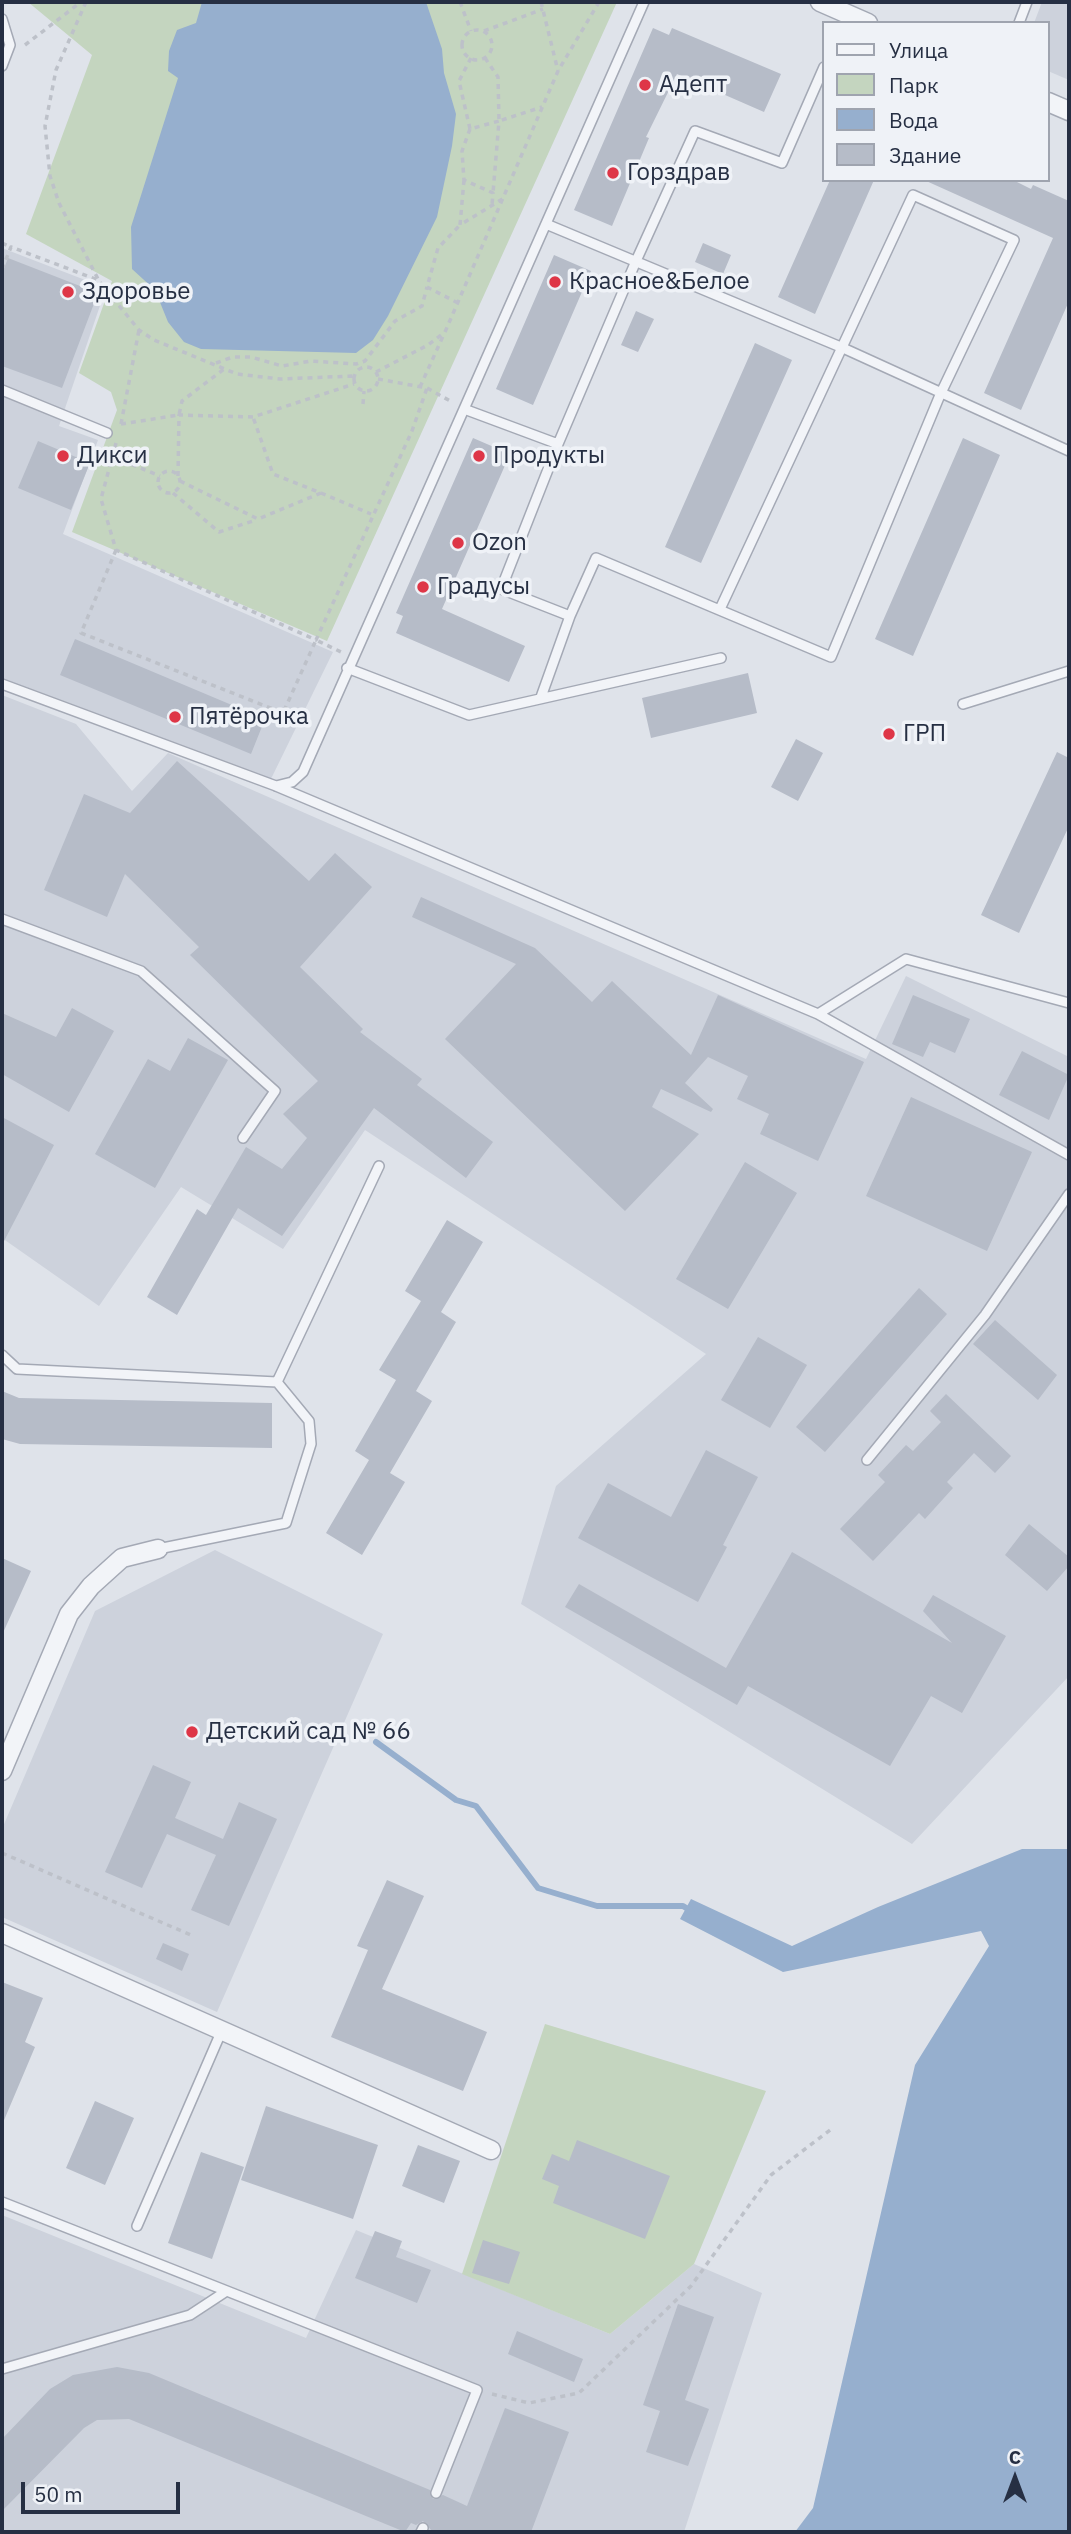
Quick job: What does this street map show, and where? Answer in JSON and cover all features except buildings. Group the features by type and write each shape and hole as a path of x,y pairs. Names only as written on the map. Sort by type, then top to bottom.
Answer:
{"street":[{"path":"820,2 846,18"},
{"path":"1050,103 1069,111"},
{"path":"2,1771 69,1614 91,1586 122,1558 158,1549"},
{"path":"2,1933 491,2150"}],"lane":[{"path":"276,786 292,782 303,772 644,2"},
{"path":"1020,21 1027,2"},
{"path":"2,19 10,45 2,66"},
{"path":"570,616 501,589 558,444 695,131 782,163 822,72"},
{"path":"541,697 570,616 596,558 831,657 940,395 1014,240 913,195 720,609"},
{"path":"546,223 843,348 940,395 1069,452"},
{"path":"2,390 107,433"},
{"path":"464,409 558,444"},
{"path":"347,668 469,715 721,658"},
{"path":"963,704 1069,671"},
{"path":"2,684 276,786 818,1014 1069,1155"},
{"path":"2,919 141,971 275,1091 243,1138"},
{"path":"818,1014 906,959 1069,1003"},
{"path":"277,1382 379,1166"},
{"path":"867,1460 985,1315 1069,1194"},
{"path":"2,1355 17,1369 277,1382 309,1421 312,1444 286,1523 158,1549"},
{"path":"137,2226 222,2030"},
{"path":"2,2202 477,2390 436,2493"},
{"path":"2,2369 190,2315 225,2292"}],"path":[{"path":"10,45 29,45 81,2"},
{"path":"86,2 56,70 46,126 50,176 59,203 98,280 139,330 154,340 237,374 281,379 354,376"},
{"path":"460,2 471,31"},
{"path":"541,2 558,71"},
{"path":"420,387 558,71 598,2"},
{"path":"471,58 462,46 463,40 471,31 484,31 543,9"},
{"path":"484,31 489,35 492,47 485,58"},
{"path":"471,58 485,58"},
{"path":"460,225 464,180 461,151 470,129 459,81 471,58"},
{"path":"485,58 498,77 499,121 492,206"},
{"path":"470,129 542,107"},
{"path":"464,180 493,194"},
{"path":"379,379 372,390 364,391 355,384 354,376 395,321 422,306 438,247 460,225 505,197"},
{"path":"2,243 98,280"},
{"path":"2,269 11,247"},
{"path":"427,287 458,303"},
{"path":"139,330 121,424 101,499 116,550 81,633 283,713 371,514 412,430 427,388"},
{"path":"376,372 428,345 445,332"},
{"path":"215,363 233,357 251,357 282,366 310,361 361,365 376,372 379,379"},
{"path":"173,493 179,479 179,415 182,401 224,369"},
{"path":"379,379 427,388 464,409"},
{"path":"121,424 179,415 253,417 355,384"},
{"path":"363,404 364,391"},
{"path":"253,417 273,474 371,514"},
{"path":"113,457 160,476"},
{"path":"160,476 168,471 258,519"},
{"path":"160,476 159,485 162,491 173,493 219,532 321,493"},
{"path":"116,550 353,657"},
{"path":"2,1853 194,1936"},
{"path":"477,2390 528,2403 579,2393 691,2286 771,2175 834,2127"}],"shaded area":[{"path":"1042,2 1069,2 1069,80 1050,72 1050,21 1035,21"},
{"path":"2,248 106,288 59,426 98,440 63,534 333,652 269,783 2,678"},
{"path":"2,695 76,724 132,791 168,753 866,1059 906,976 1069,1057 1069,1676 912,1844 521,1604 556,1486 706,1354 365,1130 283,1249 181,1187 99,1306 2,1238"},
{"name":"Детский сад № 66","path":"215,1550 383,1634 217,2012 2,1917 2,1829 95,1611"},
{"path":"2,2215 306,2338 356,2230 610,2334 694,2264 762,2293 684,2532 2,2532"}],"green space":[{"path":"28,2 617,2 327,641 72,532 117,410 111,392 79,373 112,281 26,234 92,55"},
{"path":"545,2024 766,2091 694,2264 610,2334 462,2274"}],"water":[{"path":"202,2 426,2 442,49 444,73 456,114 452,146 437,217 388,316 373,340 356,353 201,349 184,342 168,322 155,290 132,269 131,227 178,78 168,71 169,51 177,30 196,23"},
{"path":"1022,1849 1069,1849 1069,2532 795,2532 813,2508 915,2065 989,1946 981,1931 783,1972 680,1919 691,1899 792,1946 878,1907"}],"waterway":[{"path":"376,1742 456,1800 476,1806 538,1888 597,1906 683,1906 691,1911"}],"place":[{"name":"Адепт","path":"645,85"},
{"name":"Горздрав","path":"613,173"},
{"name":"Красное&Белое","path":"555,282"},
{"name":"Здоровье","path":"68,292"},
{"name":"Дикси","path":"63,456"},
{"name":"Продукты","path":"479,456"},
{"name":"Ozon","path":"458,543"},
{"name":"Градусы","path":"423,587"},
{"name":"Пятёрочка","path":"175,717"},
{"name":"ГРП","path":"889,734"},
{"name":"Детский сад № 66","path":"192,1732"}]}
